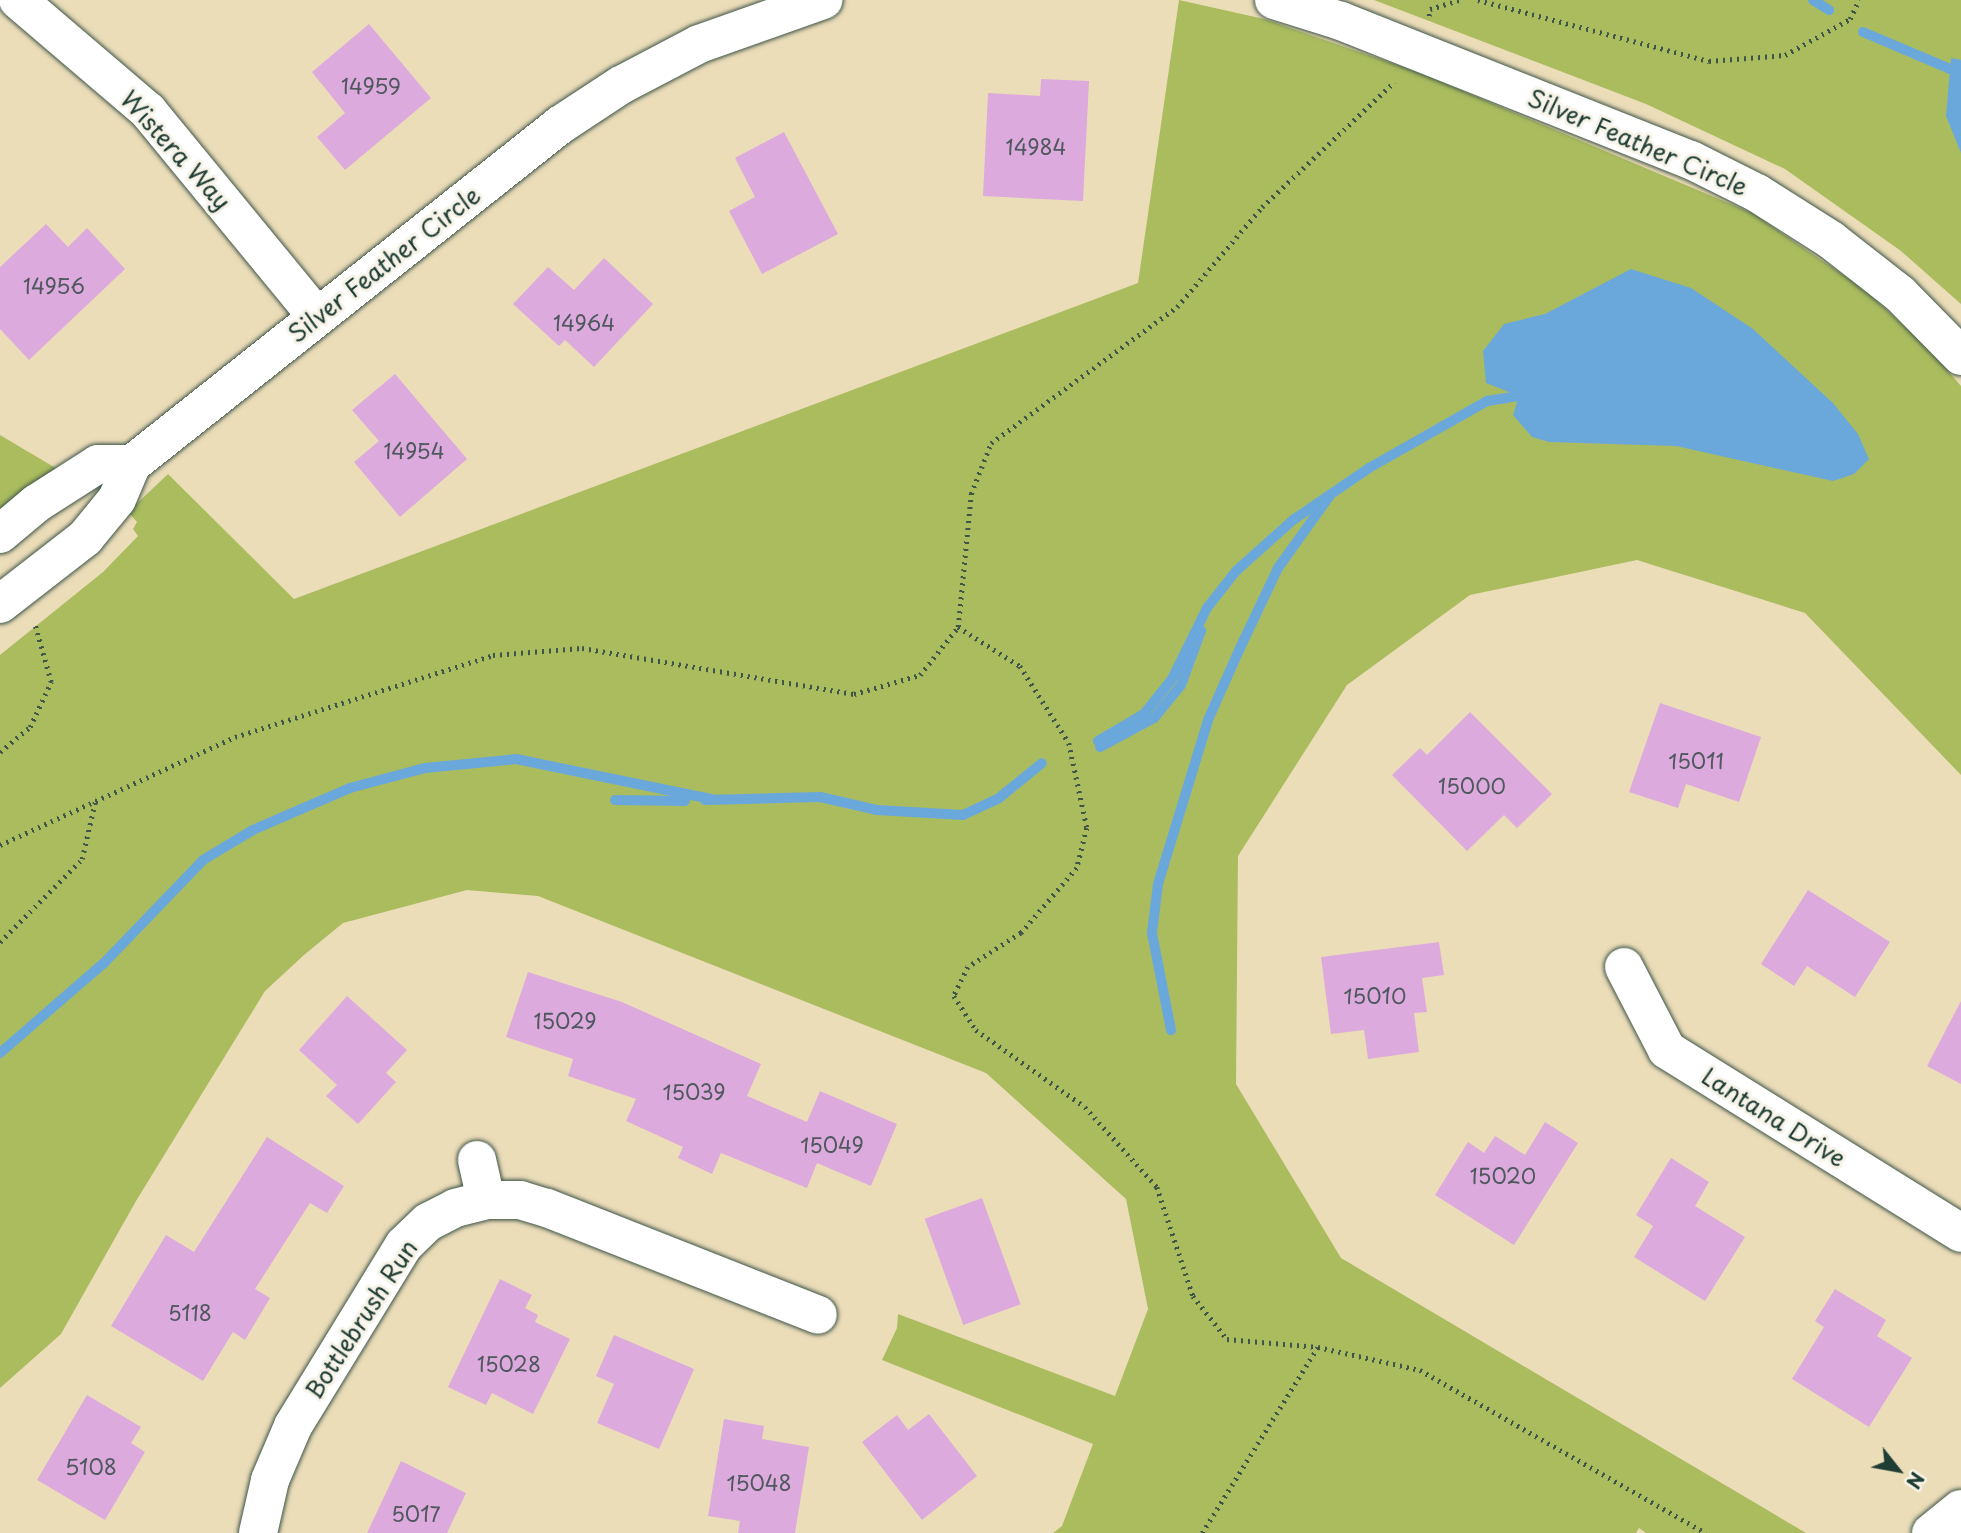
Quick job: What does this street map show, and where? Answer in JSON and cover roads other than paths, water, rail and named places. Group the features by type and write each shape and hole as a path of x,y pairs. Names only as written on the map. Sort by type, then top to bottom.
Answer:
{"street":[{"name":"Wistera Way","path":"18,0 148,111 317,317"},
{"name":"Silver Feather Circle","path":"16,611 85,538 117,499 132,464 560,125 621,85 699,44 823,0"},
{"name":"Silver Feather Circle","path":"1274,0 1424,54 1691,160 1757,192 1831,240 1900,294 1961,356"},
{"path":"0,534 37,503 98,464 132,464"},
{"name":"Lantana Drive","path":"1624,967 1667,1050 1961,1233"},
{"path":"477,1160 486,1200"},
{"name":"Bottlebrush Run","path":"258,1533 270,1480 293,1426 404,1245 428,1222 455,1208 486,1200 520,1200 547,1208 818,1315"}],"water":[{"path":"1951,58 1961,60 1961,153 1946,116"},
{"path":"1631,269 1691,288 1753,329 1833,403 1858,434 1869,459 1854,474 1833,481 1676,446 1549,442 1532,437 1513,415 1519,396 1486,383 1483,351 1504,324 1545,314"}],"waterway":[{"path":"1813,0 1829,10"},
{"path":"1863,32 1950,69"},
{"path":"1098,741 1144,714 1172,679 1207,608 1236,571 1293,520 1369,468 1487,401 1519,396"},
{"path":"1171,1030 1152,933 1158,884 1208,720 1278,568 1331,494"},
{"path":"1100,747 1154,718 1181,685 1201,631"},
{"path":"0,1053 104,963 203,860 253,830 350,788 425,768 516,759 711,799"},
{"path":"705,800 820,797 877,810 963,815 999,798 1042,763"},
{"path":"615,800 685,801"}]}
